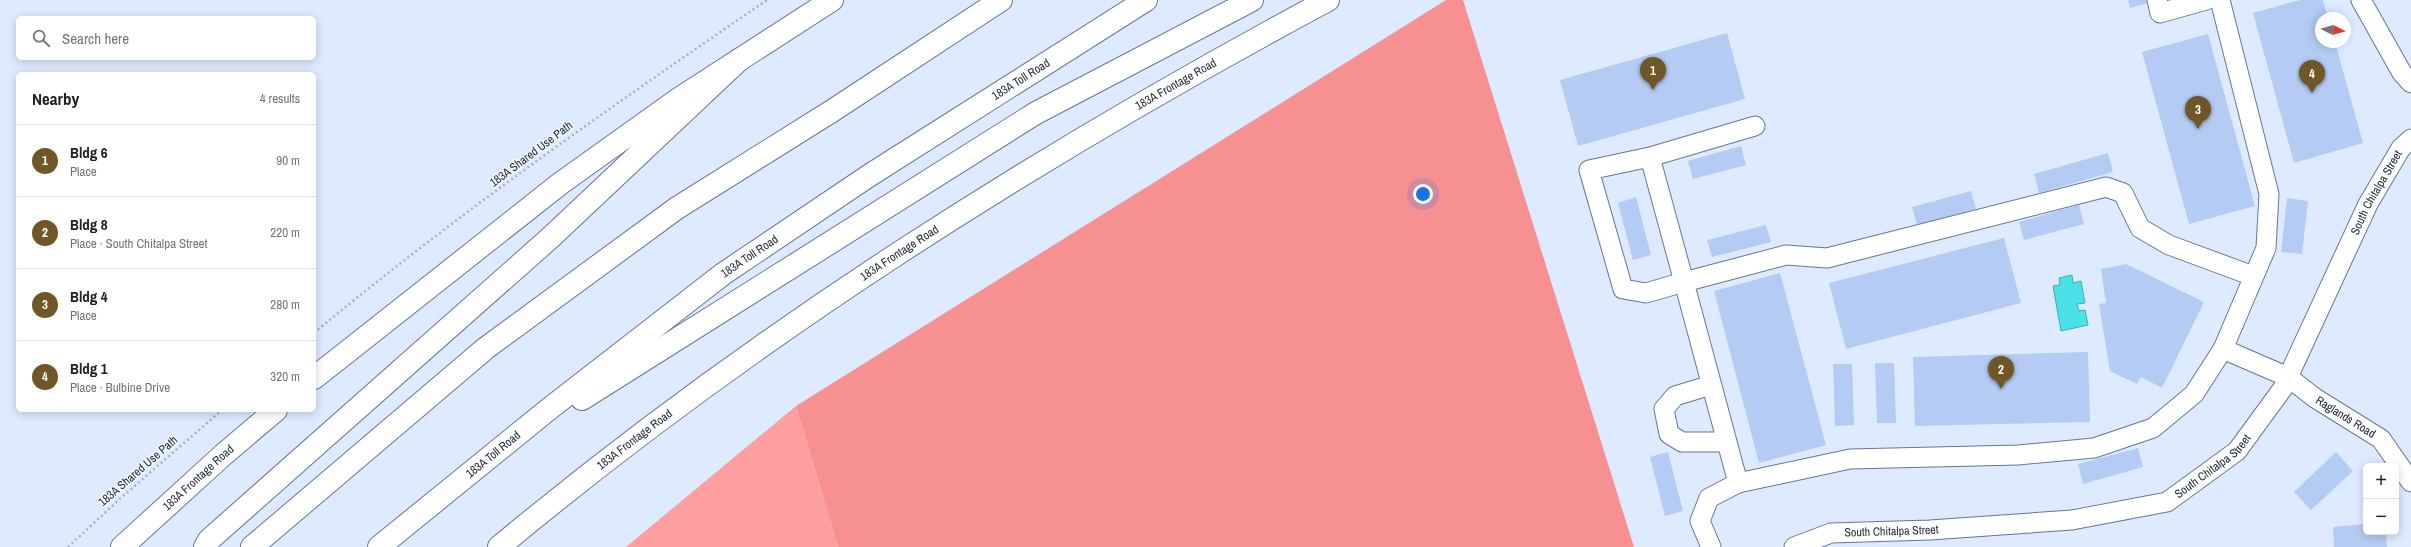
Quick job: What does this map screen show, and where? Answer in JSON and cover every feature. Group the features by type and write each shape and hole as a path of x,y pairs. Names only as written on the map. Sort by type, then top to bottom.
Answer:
{"main road":[{"path":"316,376 561,183 680,98 832,0"},
{"path":"252,547 486,348 677,208 832,111 1001,0"},
{"name":"183A Toll Road","path":"379,547 480,464 723,274 870,175 1146,0"},
{"path":"480,464 728,305 1036,113 1252,0"},
{"name":"183A Frontage Road","path":"499,547 539,514 688,400 794,323 937,227 1055,153 1201,68 1328,0"},
{"path":"205,547 209,540 550,238 739,60"},
{"name":"183A Frontage Road","path":"122,547 223,455 274,412"}],"street":[{"path":"2157,0 2160,13 2206,0"},
{"path":"1711,547 1700,521 1710,498 1738,483 1850,459 2018,455 2094,448 2153,428 2194,394 2223,349 2266,248 2269,194 2220,0"},
{"path":"2361,0 2402,73 2411,83"},
{"path":"1755,126 1650,157 1589,170 1623,289 1646,293 1786,255 1827,258 2106,187 2123,193 2140,228 2169,245 2254,276"},
{"name":"South Chitalpa Street","path":"1794,547 1831,533 1930,530 2072,520 2167,502 2237,451 2283,388 2368,204 2401,148 2411,139"},
{"path":"1650,157 1738,483"},
{"name":"Raglands Road","path":"2223,349 2288,377 2315,398 2381,439 2411,482"},
{"path":"1711,385 1675,396 1664,409 1669,434 1682,442 1726,442"}],"path":[{"name":"183A Shared Use Path","path":"316,331 463,216 580,128 766,0"},
{"name":"183A Shared Use Path","path":"68,547 122,497 220,412"}],"shaded area":[{"path":"1446,0 1463,0 1634,547 838,547 796,406"},
{"path":"796,406 838,547 626,547"}],"water":[{"path":"2072,275 2073,283 2081,281 2085,303 2077,304 2079,311 2085,310 2088,325 2061,331 2053,286 2060,285 2059,278"}],"building":[{"path":"2128,0 2150,0 2151,2 2130,8"},
{"path":"2300,0 2323,0 2326,12 2315,12 2315,48 2337,48 2363,143 2294,163 2253,13"},
{"path":"1727,33 1745,99 1578,146 1560,80"},
{"path":"2208,34 2255,206 2189,224 2142,52"},
{"path":"1741,146 1746,165 1693,179 1688,161"},
{"path":"2108,153 2113,172 2039,193 2034,174"},
{"path":"1971,191 1976,209 1917,225 1912,207"},
{"path":"1636,197 1651,255 1633,260 1618,203"},
{"path":"2287,198 2308,201 2302,254 2281,252"},
{"path":"2079,205 2084,224 2024,240 2019,222"},
{"path":"1766,225 1771,242 1712,257 1707,240"},
{"path":"2004,238 2021,303 1846,349 1829,283"},
{"path":"2126,264 2204,302 2162,388 2141,377 2137,384 2110,371 2099,304 2106,303 2101,269"},
{"path":"1780,273 1826,445 1759,463 1714,291"},
{"path":"2088,352 2090,422 1915,426 1913,357"},
{"path":"1875,363 1894,363 1896,423 1877,423"},
{"path":"1833,364 1852,364 1854,425 1835,426"},
{"path":"2138,448 2143,467 2083,484 2078,464"},
{"path":"1668,452 1683,511 1665,516 1650,457"},
{"path":"2336,452 2353,471 2311,510 2294,492"},
{"path":"2363,524 2363,535 2386,535 2387,547 2334,547 2333,527"}],"place":[{"name":"Bldg 6","path":"1653,90"},
{"name":"Bldg 1","path":"2312,93"},
{"name":"Bldg 4","path":"2198,129"},
{"name":"Bldg 8","path":"2001,389"}]}
